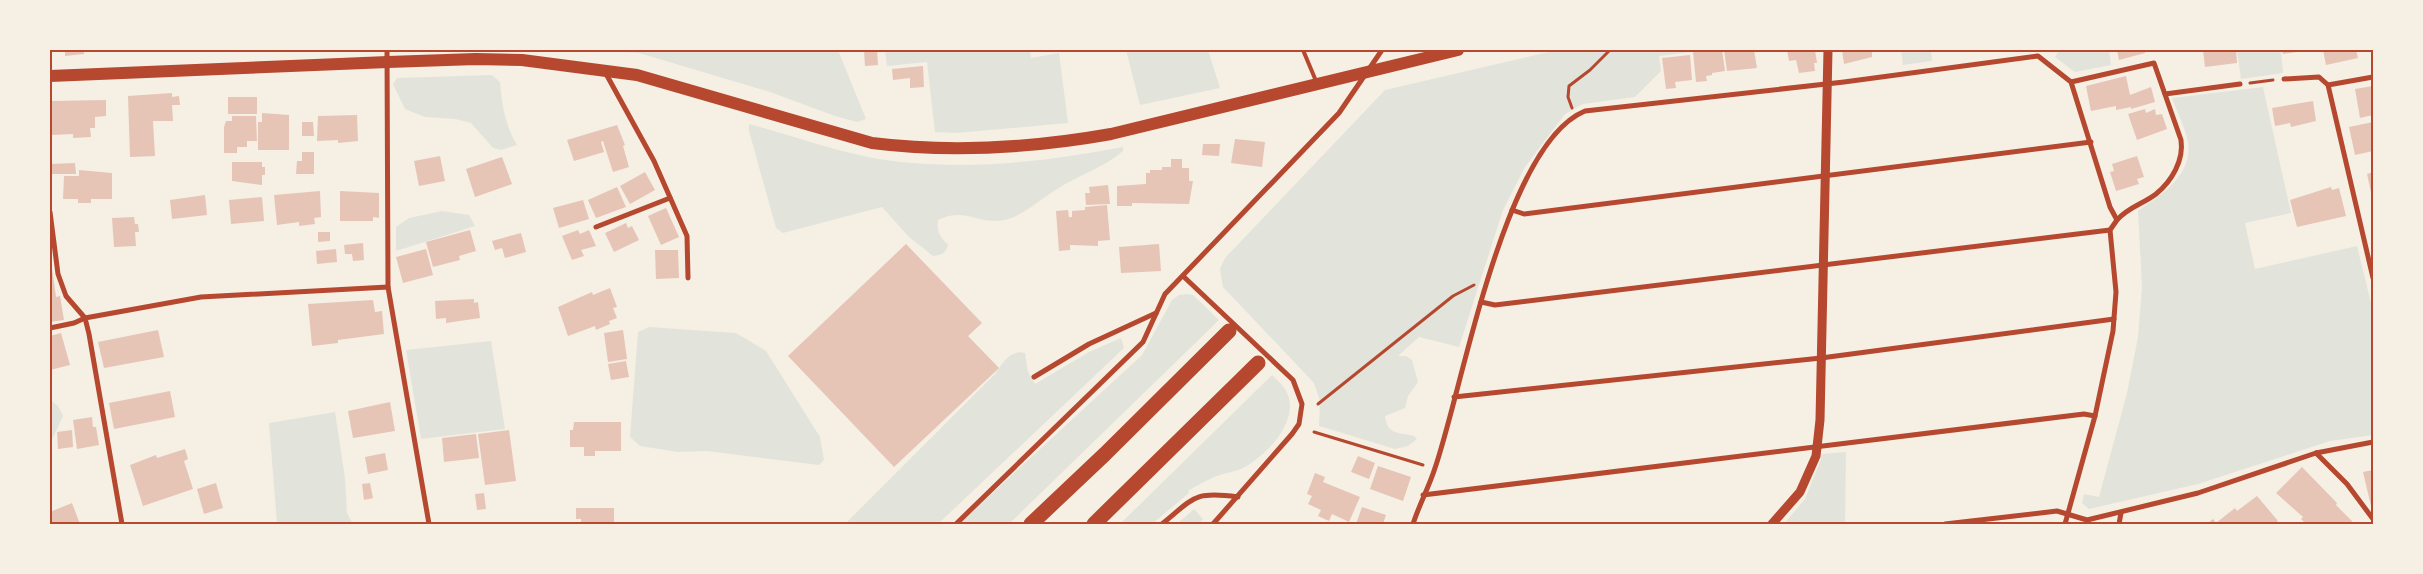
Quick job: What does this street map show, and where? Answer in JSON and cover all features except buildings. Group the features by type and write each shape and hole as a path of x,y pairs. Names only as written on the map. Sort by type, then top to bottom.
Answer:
{"highway":[{"path":"1031,524 1105,454 1229,330"},
{"path":"1094,524 1258,363"}],"main road":[{"path":"50,76 387,56 522,60 603,70 664,83 872,143 910,148 946,149 1006,147 1103,135 1458,50"}],"street":[{"path":"956,524 1143,342 1165,294 1339,113 1382,50"},
{"path":"1772,524 1800,492 1816,456 1820,420 1828,50"},
{"path":"387,56 388,287 429,524"},
{"path":"1413,524 1435,468 1481,302 1512,210 1530,169 1557,133 1574,115 1585,111 1828,84 2038,56 2071,82 2110,208 2117,220"},
{"path":"2065,524 2095,416 2114,319 2116,292 2110,230 2125,211 2156,194 2181,161 2183,151 2181,140 2154,62 2071,82"},
{"path":"603,70 654,161 687,236 688,278"},
{"path":"2284,79 2319,77 2328,85 2373,278"},
{"path":"2328,85 2373,77"},
{"path":"2165,94 2240,84"},
{"path":"1512,210 1524,214 2091,142"},
{"path":"596,227 670,198"},
{"path":"50,212 58,274 66,296 84,318 90,334 122,524"},
{"path":"1481,302 1495,306 2110,230"},
{"path":"1184,276 1294,380 1302,404 1299,424 1292,434 1213,524"},
{"path":"50,328 74,323 84,318 202,297 388,287"},
{"path":"1034,377 1089,344 1157,313"},
{"path":"1454,396 1821,358 2114,319"},
{"path":"1423,495 2084,414 2095,416"},
{"path":"1945,524 2056,511 2087,520 2198,493 2316,453 2373,442"},
{"path":"2316,453 2348,484 2373,519"},
{"path":"1162,524 1191,500 1202,494 1210,493 1238,497"},
{"path":"2119,524 2120,513"}],"lane":[{"path":"1304,50 1317,83"}],"path":[{"path":"1574,115 1568,97 1569,86 1590,70 1610,50"},
{"path":"2240,84 2284,79"},
{"path":"1318,404 1453,296 1475,284 1486,287"},
{"path":"1314,432 1435,468"}],"shaded area":[{"path":"585,50 838,50 866,119 857,122 835,116 770,92 639,53"},
{"path":"885,50 1030,50 1031,58 1059,53 1068,123 956,133 935,132 927,62 887,66"},
{"path":"1126,50 1208,50 1220,88 1140,105"},
{"path":"1557,50 1691,50 1691,52 1659,56 1661,71 1635,97 1583,104 1565,114 1525,167 1503,210 1459,347 1419,337 1398,356 1406,356 1412,360 1418,382 1408,396 1405,408 1385,416 1386,422 1388,427 1394,432 1414,436 1417,439 1408,446 1395,449 1319,426 1320,401 1314,383 1223,287 1220,269 1225,258 1385,90"},
{"path":"1901,50 1931,50 1932,61 1903,65"},
{"path":"2059,50 2109,50 2111,65 2075,72 2055,57"},
{"path":"2237,50 2281,50 2283,73 2241,79"},
{"path":"492,75 500,82 505,115 517,145 501,150 493,148 471,123 455,119 425,117 405,109 393,84 397,78"},
{"path":"2263,87 2291,213 2245,223 2255,269 2357,246 2373,311 2373,435 2330,441 2198,484 2089,509 2082,503 2084,494 2099,497 2127,393 2138,337 2142,287 2138,211 2174,183 2186,164 2188,154 2187,136 2172,98"},
{"path":"749,124 868,157 915,163 974,165 1034,161 1123,147 1123,151 1107,162 1065,184 1021,214 1005,220 997,221 954,215 938,220 939,234 948,244 943,253 933,256 908,236 882,207 783,233 776,228 749,131"},
{"path":"442,211 469,215 475,226 396,251 396,227 409,218"},
{"path":"1179,295 1193,295 1219,320 1009,524 959,524 1142,355 1172,300"},
{"path":"649,327 736,333 766,351 820,437 824,460 819,465 707,451 678,452 640,446 630,437 638,332"},
{"path":"1121,338 1124,348 938,524 845,524 995,374 1011,355 1020,352 1025,353 1028,372 1035,384 1089,352"},
{"path":"491,341 505,429 421,439 406,350"},
{"path":"1272,375 1285,389 1289,400 1290,412 1286,423 1273,444 1254,461 1242,468 1214,477 1188,491 1189,493 1152,524 1120,524"},
{"path":"50,400 58,406 63,416 50,444"},
{"path":"335,412 345,478 347,513 353,524 277,524 269,423"},
{"path":"1846,452 1845,524 1784,524 1805,499 1821,459 1821,454"},
{"path":"1194,509 1203,519 1199,524 1177,524"}]}
